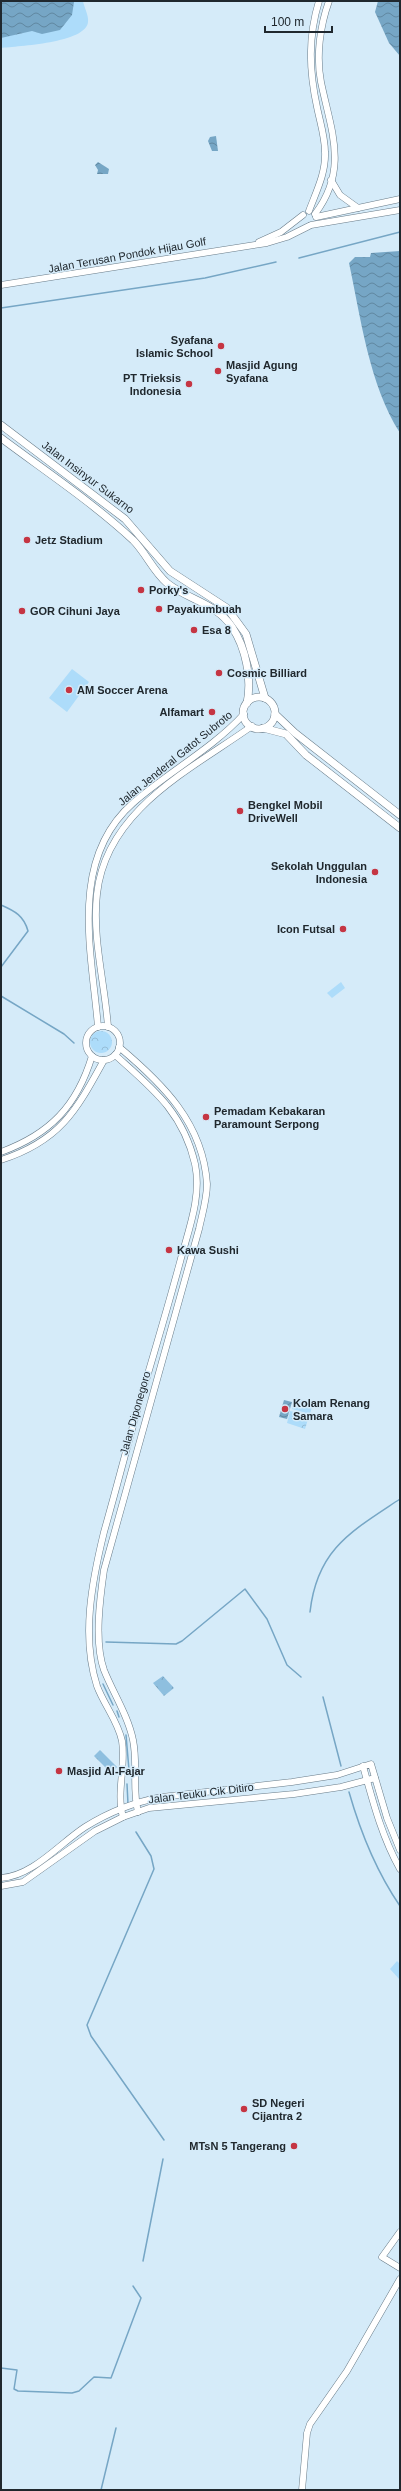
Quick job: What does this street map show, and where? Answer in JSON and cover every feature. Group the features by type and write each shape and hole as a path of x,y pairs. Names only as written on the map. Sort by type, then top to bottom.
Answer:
{"main road":[{"name":"Jalan Insinyur Sukarno","path":"1,425 133,526 170,572 218,600 232,612 250,643 265,698"},
{"name":"Jalan Insinyur Sukarno","path":"1,438 75,493 138,544 166,581 174,588 212,607 232,627 248,670 250,691 247,703"},
{"path":"75,493 81,485"},
{"path":"263,728 273,721 275,714 272,703 265,698 254,698 247,703 244,714 246,721 252,726 286,734 306,755 400,828"},
{"path":"275,714 295,733 357,783 400,815"},
{"path":"352,790 357,783"}],"street":[{"path":"320,1 311,33 310,55 312,84 326,152 320,185 310,209 303,215 303,222 310,225 315,223 317,213 331,180 335,152 335,134 321,82 319,62 323,23 329,1"},
{"path":"331,180 340,195 358,208"},
{"path":"310,209 317,213 326,214 400,200"},
{"name":"Jalan Terusan Pondok Hijau Golf","path":"1,285 283,239 310,225 400,210"},
{"path":"326,214 326,223"},
{"name":"Jalan Terusan Pondok Hijau Golf","path":"256,244 288,227 303,215"},
{"path":"283,239 288,227"},
{"name":"Jalan Jenderal Gatot Subroto","path":"98,1027 87,908 90,882 100,851 109,833 132,804 178,767 225,733 244,714"},
{"name":"Jalan Jenderal Gatot Subroto","path":"108,1027 96,910 100,878 115,838 132,815 183,774 252,726"},
{"path":"178,767 183,774"},
{"path":"100,851 108,855"},
{"path":"1,1160 37,1145 60,1126 80,1104 104,1060 115,1055 119,1047 119,1039 115,1032 108,1027 98,1027 90,1032 87,1038 88,1051 92,1056 104,1060"},
{"name":"Jalan Diponegoro","path":"119,1047 148,1071 181,1108 197,1139 204,1164 206,1196 199,1229 166,1338 104,1570 100,1601 101,1651 109,1682 131,1730 136,1753 135,1776 138,1812"},
{"name":"Jalan Diponegoro","path":"115,1055 168,1105 186,1136 195,1166 196,1196 190,1226 160,1336 139,1404 95,1568 91,1600 90,1650 98,1686 120,1731 123,1752 123,1775 120,1808 124,1817"},
{"path":"1,1152 26,1141 59,1117 80,1088 92,1056"},
{"path":"195,1166 204,1164"},
{"path":"190,1226 199,1229"},
{"path":"160,1336 166,1338"},
{"path":"139,1404 148,1407"},
{"path":"95,1568 104,1570"},
{"path":"98,1686 99,1683 109,1682"},
{"name":"Jalan Teuku Cik Ditiro","path":"1,1878 29,1869 84,1828 120,1808 136,1802 162,1797 325,1777 371,1764 375,1778 367,1779 353,1785 328,1789 164,1806 138,1812 95,1831 26,1880 1,1886"},
{"path":"363,1766 378,1818 390,1851 400,1869"},
{"path":"123,1775 126,1778 135,1776"},
{"path":"325,1777 328,1789"},
{"path":"375,1778 387,1818 400,1850"},
{"path":"400,2232 382,2257 400,2268"},
{"path":"302,2490 307,2433 310,2424 347,2371 400,2279"}],"green space":[{"path":"1,1 83,1 88,22 84,29 76,35 64,39 1,48"},
{"name":"AM Soccer Arena","path":"72,669 89,682 67,712 49,698"},
{"path":"341,982 345,988 332,998 327,993"},
{"path":"97,1031 105,1031 112,1038 112,1046 105,1053 97,1053 90,1046 90,1038"},
{"path":"296,1398 313,1403 310,1414 292,1409"},
{"path":"290,1411 309,1416 305,1429 287,1423"},
{"path":"163,1676 174,1688 164,1696 153,1683"},
{"path":"100,1750 117,1767 111,1773 94,1756"},
{"path":"397,1961 400,1964 400,1980 390,1969"}],"water":[{"path":"1,1 74,2 72,15 60,30 42,34 32,31 1,38"},
{"path":"378,1 400,1 400,56 389,43 375,12"},
{"path":"216,136 218,151 212,151 208,141 210,137"},
{"path":"98,162 109,169 108,174 97,174 98,170 95,165"},
{"path":"400,251 400,433 389,414 373,372 367,351 349,263 355,257 370,257 371,253"},
{"name":"Kolam Renang Samara","path":"284,1400 292,1402 287,1419 279,1417"}],"waterway":[{"path":"299,258 400,232"},
{"path":"1,308 205,278 276,262"},
{"path":"1,905 11,909 18,915 24,921 28,931 1,967"},
{"path":"1,996 64,1034 74,1043"},
{"path":"310,1612 314,1590 320,1572 329,1557 352,1532 400,1499"},
{"path":"106,1642 176,1644 182,1641 245,1589 267,1619 287,1665 301,1677"},
{"path":"103,1684 113,1705"},
{"path":"323,1697 341,1766"},
{"path":"117,1711 119,1717"},
{"path":"126,1735 129,1770"},
{"path":"127,1784 128,1804"},
{"path":"349,1792 359,1823 376,1866 400,1906"},
{"path":"136,1832 151,1856 154,1869 87,2025 91,2036 164,2140"},
{"path":"143,2261 163,2159"},
{"path":"1,2368 17,2370 14,2389 18,2391 72,2393 79,2391 94,2377 111,2378 141,2298 133,2286"},
{"path":"101,2490 116,2428"}],"place":[{"name":"Syafana Islamic School","path":"221,346"},
{"name":"Masjid Agung Syafana","path":"218,371"},
{"name":"PT Trieksis Indonesia","path":"189,384"},
{"name":"Jetz Stadium","path":"27,540"},
{"name":"Porky's","path":"141,590"},
{"name":"Payakumbuah","path":"159,609"},
{"name":"GOR Cihuni Jaya","path":"22,611"},
{"name":"Esa 8","path":"194,630"},
{"name":"Cosmic Billiard","path":"219,673"},
{"name":"AM Soccer Arena","path":"69,690"},
{"name":"Alfamart","path":"212,712"},
{"name":"Bengkel Mobil DriveWell","path":"240,811"},
{"name":"Sekolah Unggulan Indonesia","path":"375,872"},
{"name":"Icon Futsal","path":"343,929"},
{"name":"Pemadam Kebakaran Paramount Serpong","path":"206,1117"},
{"name":"Kawa Sushi","path":"169,1250"},
{"name":"Kolam Renang Samara","path":"285,1409"},
{"name":"Masjid Al-Fajar","path":"59,1771"},
{"name":"SD Negeri Cijantra 2","path":"244,2109"},
{"name":"MTsN 5 Tangerang","path":"294,2146"}]}
